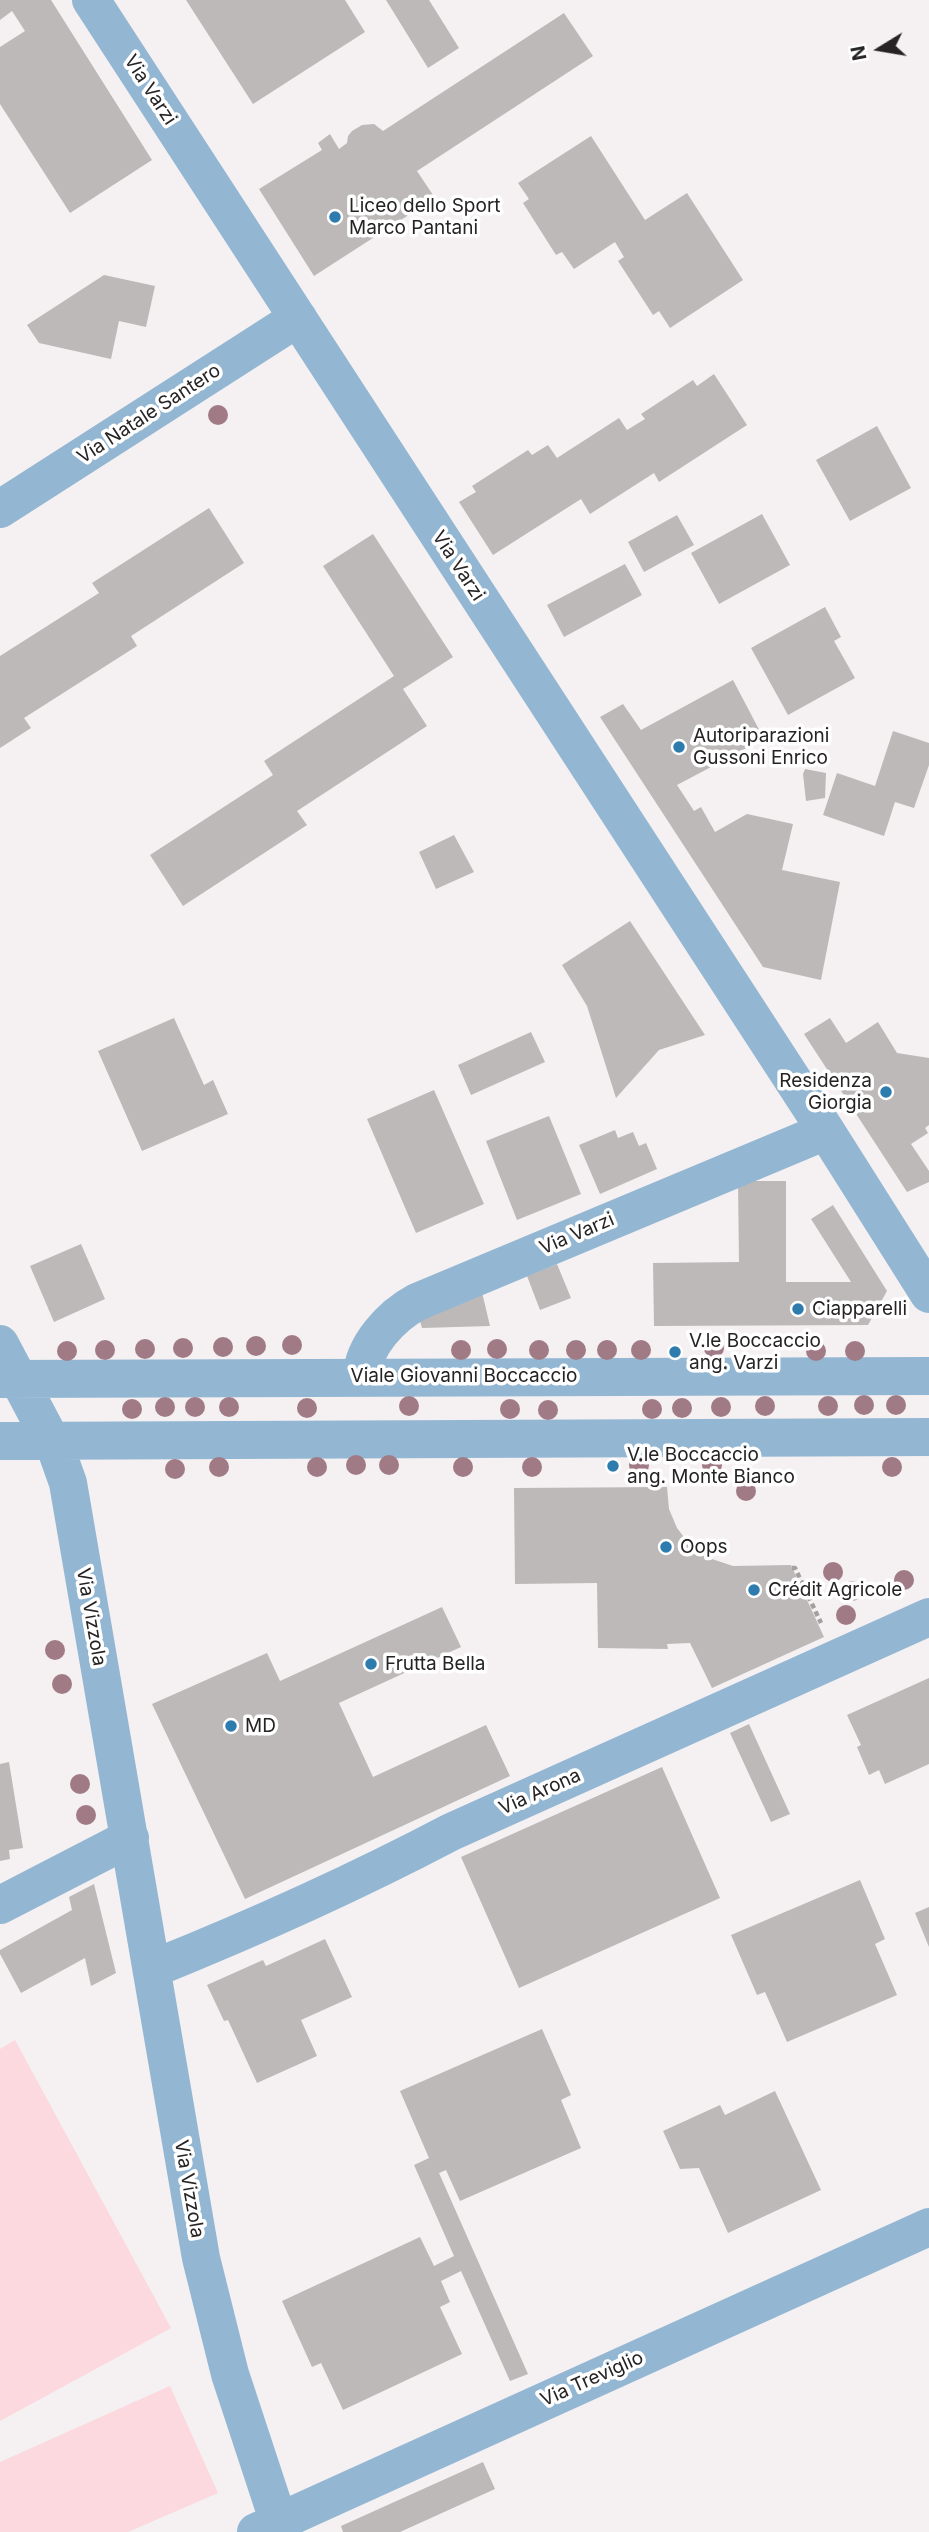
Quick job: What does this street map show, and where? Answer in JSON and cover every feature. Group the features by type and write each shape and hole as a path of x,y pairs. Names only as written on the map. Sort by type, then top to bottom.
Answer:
{"street":[{"name":"Via Varzi","path":"91,0 826,1131 929,1294"},
{"name":"Via Natale Santero","path":"0,509 298,318"},
{"name":"Via Varzi","path":"362,1376 367,1353 378,1336 399,1313 417,1302 826,1131"},
{"name":"Via Vizzola","path":"0,1345 9,1379 51,1441 62,1462 68,1482 206,2278 272,2529"},
{"name":"Viale Giovanni Boccaccio","path":"9,1379 929,1376"},
{"path":"0,1441 929,1437"},
{"name":"Via Arona","path":"152,1969 401,1860 451,1832 929,1617"},
{"path":"0,1905 130,1838"},
{"name":"Via Treviglio","path":"272,2529 927,2233"}],"path":[{"path":"792,1568 795,1568 823,1628"}],"shaded area":[{"path":"15,2040 171,2328 0,2421 0,2049"},
{"path":"170,2386 218,2493 128,2532 0,2532 0,2462"}],"building":[{"path":"0,0 51,0 152,160 70,213 0,104 0,47 25,31 12,11 0,20"},
{"path":"186,0 345,0 365,32 253,104"},
{"path":"386,0 429,0 459,48 428,68"},
{"path":"564,13 593,56 417,171 435,198 314,276 259,189 322,150 318,143 330,134 339,149 347,143 352,131 362,125 374,124 383,131"},
{"path":"591,136 645,220 687,193 743,280 670,328 659,311 653,315 618,261 624,257 615,242 574,269 562,252 556,255 523,203 529,199 518,183"},
{"path":"104,275 155,286 146,327 119,321 111,359 39,343 27,325"},
{"path":"714,374 747,425 659,482 654,473 590,514 581,499 493,555 459,502 476,492 472,486 528,450 532,455 548,445 557,458 619,418 627,430 645,419 641,414 693,380 697,386"},
{"path":"877,426 911,488 850,521 816,460"},
{"path":"209,508 244,563 131,636 137,646 24,718 31,728 0,748 0,656 99,593 92,583"},
{"path":"762,514 790,565 719,604 691,553"},
{"path":"677,515 694,545 644,572 628,542"},
{"path":"373,534 453,657 403,689 427,726 297,811 307,825 183,906 150,855 273,775 264,761 394,676 323,566"},
{"path":"625,564 642,595 564,637 547,605"},
{"path":"825,607 841,637 834,641 855,678 788,715 751,648"},
{"path":"733,680 764,739 677,785 694,811 701,807 715,832 747,814 793,824 782,870 840,882 821,980 763,967 600,717 623,704 641,730"},
{"path":"893,731 929,743 929,765 914,808 895,802 884,836 823,815 837,773 875,786"},
{"path":"805,769 826,773 825,798 806,801 803,774"},
{"path":"454,835 474,872 436,889 419,852"},
{"path":"630,921 705,1035 659,1050 616,1098 587,1006 562,965"},
{"path":"174,1018 204,1085 213,1080 228,1114 142,1151 98,1051"},
{"name":"Residenza Giorgia","path":"830,1018 846,1043 878,1022 897,1053 929,1058 929,1125 925,1128 928,1133 911,1144 929,1171 929,1182 907,1192 804,1034"},
{"path":"531,1032 545,1062 471,1095 458,1065"},
{"path":"434,1090 484,1204 416,1233 367,1119"},
{"path":"549,1116 581,1194 517,1220 486,1141"},
{"path":"615,1130 618,1138 633,1132 639,1146 646,1143 657,1169 600,1194 579,1145"},
{"path":"738,1181 786,1181 786,1282 851,1282 811,1219 833,1205 887,1291 868,1325 654,1326 653,1263 739,1262"},
{"path":"81,1244 105,1299 54,1322 30,1266"},
{"path":"557,1264 571,1298 540,1310 527,1276"},
{"path":"481,1288 490,1326 422,1328 418,1314"},
{"path":"667,1487 669,1509 677,1528 690,1545 706,1557 733,1566 791,1565 824,1637 712,1688 690,1643 667,1644 668,1649 598,1648 597,1583 515,1584 514,1488"},
{"path":"442,1607 461,1647 339,1703 373,1777 486,1725 510,1776 245,1899 152,1704 267,1653 280,1681"},
{"path":"929,1678 929,1764 885,1784 879,1770 869,1775 857,1747 861,1745 847,1715"},
{"path":"749,1724 790,1814 771,1822 730,1733"},
{"path":"9,1762 23,1848 9,1850 10,1859 0,1861 0,1764"},
{"path":"662,1767 720,1898 519,1988 461,1857"},
{"path":"860,1880 885,1939 875,1944 897,1995 787,2042 765,1992 757,1995 731,1935"},
{"path":"94,1884 116,1973 91,1986 85,1958 21,1993 0,1950 72,1910 69,1897"},
{"path":"929,1907 929,1947 915,1913"},
{"path":"325,1939 352,1997 301,2020 317,2056 257,2083 228,2020 224,2021 207,1985 263,1960 266,1966"},
{"path":"542,2029 571,2095 561,2100 581,2148 460,2201 446,2170 439,2173 528,2374 510,2381 461,2271 441,2281 450,2302 440,2307 462,2354 343,2410 321,2363 312,2367 282,2301 420,2237 434,2266 454,2256 414,2165 429,2158 400,2091"},
{"path":"775,2091 821,2190 728,2233 699,2168 680,2169 663,2131 720,2105 725,2115"},
{"path":"483,2462 495,2489 400,2532 343,2532 341,2526"}],"place":[{"name":"Liceo dello Sport Marco Pantani","path":"335,217"},
{"name":"Autoriparazioni Gussoni Enrico","path":"679,747"},
{"name":"Residenza Giorgia","path":"886,1092"},
{"name":"Ciapparelli","path":"798,1309"},
{"name":"V.le Boccaccio ang. Varzi","path":"675,1352"},
{"name":"V.le Boccaccio ang. Monte Bianco","path":"613,1466"},
{"name":"Oops","path":"666,1547"},
{"name":"Crédit Agricole","path":"754,1590"},
{"name":"Frutta Bella","path":"371,1664"},
{"name":"MD","path":"231,1726"}]}
